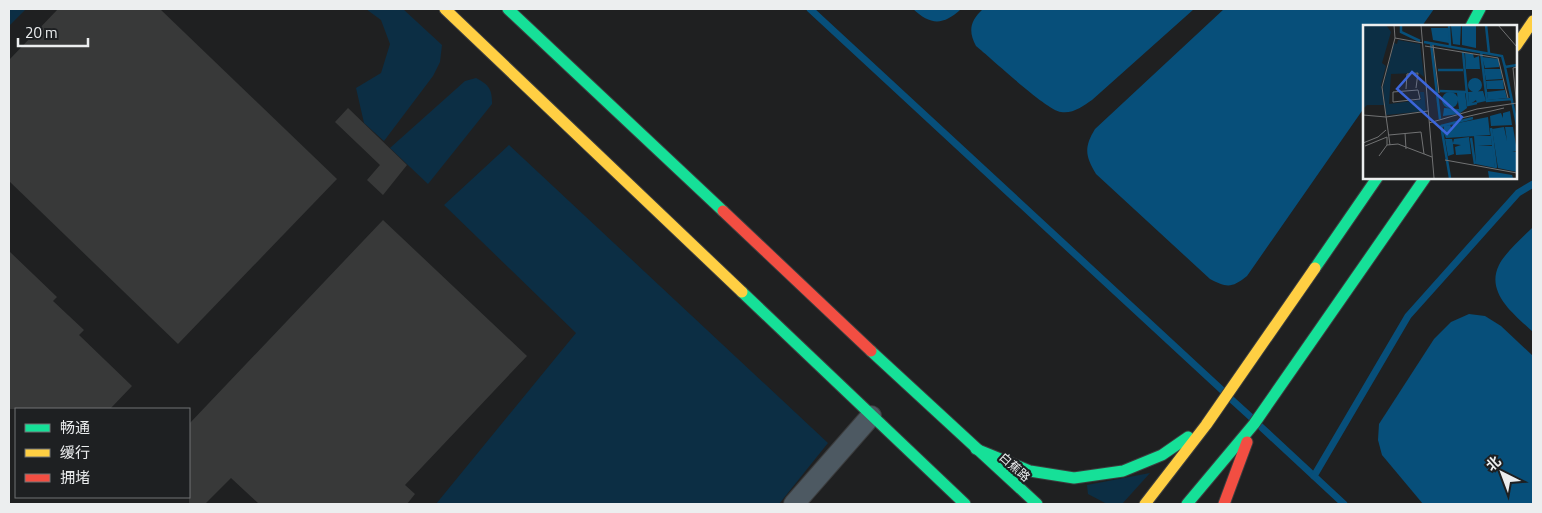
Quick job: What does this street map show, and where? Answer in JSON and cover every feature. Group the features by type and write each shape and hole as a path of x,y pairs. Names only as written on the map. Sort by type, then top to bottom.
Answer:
{"main road":[{"path":"444,9 537,95 965,504"},
{"name":"白蕉路","path":"508,9 1036,504"},
{"path":"1472,25 1480,9"},
{"path":"1517,45 1533,21"},
{"path":"1145,504 1206,425 1375,179"},
{"path":"1187,504 1254,424 1424,179"},
{"path":"1224,504 1254,424"},
{"path":"976,449 1030,471 1074,478 1123,471 1162,455 1206,425"}],"street":[{"path":"794,504 871,416"}],"shaded area":[{"path":"9,9 26,9 9,26"},
{"path":"366,9 403,9 442,45 440,62 433,76 384,141 364,123 356,88 381,73 390,44 381,20"},
{"path":"476,78 489,88 492,104 428,184 390,148 465,81"},
{"path":"509,145 828,443 779,504 436,504 576,333 444,205"},
{"path":"1150,473 1122,504 1107,504 1088,494 1087,485"}],"water":[{"path":"913,9 961,9 942,21 931,21"},
{"path":"983,9 1194,9 1092,100 1078,109 1070,112 1061,112 1044,103 1018,83 976,46 971,31 975,18"},
{"path":"1224,9 1434,9 1423,25 1363,25 1363,109 1247,276 1233,285 1221,284 1210,279 1096,174 1087,152 1089,141 1095,129"},
{"path":"1533,227 1533,332 1504,303 1496,285 1496,275 1499,265 1505,256"},
{"path":"1469,314 1485,316 1501,326 1533,356 1533,504 1423,504 1382,455 1378,440 1379,424 1434,339 1451,322"}],"building":[{"path":"58,9 160,9 337,179 178,344 9,181 9,60"},
{"path":"348,108 407,165 383,195 367,180 380,165 335,122"},
{"path":"383,220 527,356 405,485 415,494 407,504 259,504 231,478 205,504 189,504 190,423"},
{"path":"9,251 57,297 53,301 84,330 79,335 132,386 111,408 9,409"}],"waterway":[{"path":"810,9 1223,391"},
{"path":"1314,476 1408,316 1518,193 1533,184"},
{"path":"1231,399 1253,419"},
{"path":"1260,426 1344,504"}],"traffic: fast":[{"path":"508,9 723,211"},
{"path":"1472,25 1480,9"},
{"path":"1315,268 1376,179"},
{"path":"1187,504 1254,424 1424,179"},
{"path":"742,292 965,504"},
{"path":"871,351 1037,504"},
{"path":"976,449 1030,471 1074,478 1123,471 1162,455 1188,437"}],"traffic: slow":[{"path":"445,9 742,292"},
{"path":"1517,45 1533,21"},
{"path":"1145,504 1206,425 1315,268"}],"traffic: jam":[{"path":"723,211 871,351"},
{"path":"1224,504 1247,442"}]}
